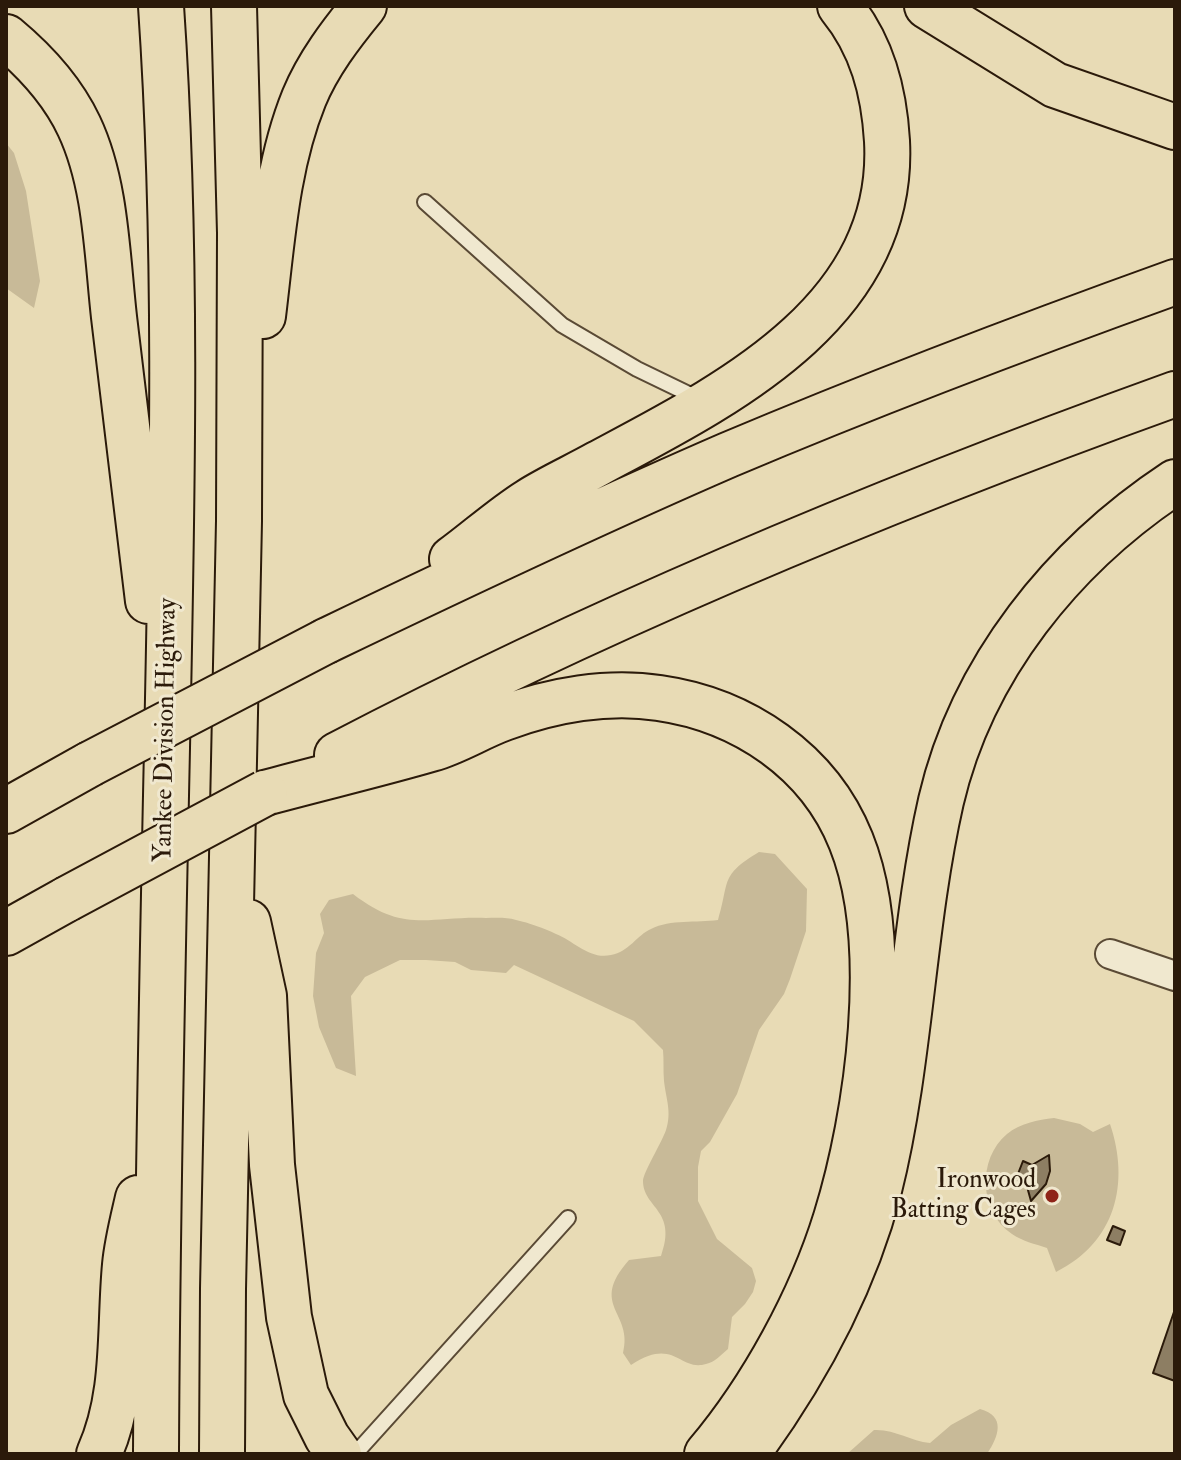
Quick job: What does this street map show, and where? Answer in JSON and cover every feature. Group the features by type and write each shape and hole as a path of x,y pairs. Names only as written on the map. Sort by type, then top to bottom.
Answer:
{"highway":[{"name":"Yankee Division Highway","path":"156,1454 172,431 169,192 161,6"},
{"path":"222,1454 239,521 240,233 234,6"},
{"path":"239,521 274,227 289,145 315,75 343,31 364,6"},
{"path":"376,617 529,501 764,366 806,331 853,275 867,250 885,194 888,155 882,94 864,42 840,6"},
{"path":"927,6 1055,85 1175,127"},
{"path":"6,37 46,74 67,104 85,143 96,183 167,745"},
{"path":"6,811 326,641 539,539 741,450 957,363 1175,282"},
{"path":"6,933 265,793 323,770 522,663 768,552 950,478 1175,394"},
{"path":"747,1454 808,1363 831,1317 874,1204 888,1150 905,1056 920,932 941,802 952,765 982,694 1017,634 1075,562 1111,528 1175,482"},
{"path":"323,770 435,748 521,712 571,700 630,695 695,705 754,730 809,773 839,816 859,863 868,907 870,939 872,994 869,1053 857,1130 836,1219 817,1269 748,1398 707,1454"},
{"path":"6,788 90,764"},
{"path":"232,852 264,996 273,1181 295,1351 311,1408 339,1454"},
{"path":"99,1454 113,1413 118,1386 125,1263 160,1086"}],"street":[{"path":"1110,954 1175,976"}],"lane":[{"path":"425,202 562,325 637,369 706,402"},
{"path":"355,1454 568,1218"}],"shaded area":[{"path":"6,143 14,153 26,191 40,281 34,308 6,288"},
{"path":"759,852 775,854 807,889 806,931 784,994 759,1030 737,1094 710,1142 701,1151 698,1167 698,1201 717,1239 752,1268 756,1281 745,1304 732,1317 728,1349 715,1360 697,1365 667,1354 657,1354 631,1365 623,1353 625,1339 612,1299 612,1288 629,1260 661,1256 665,1241 663,1219 648,1198 643,1181 668,1123 663,1050 634,1021 514,965 506,973 471,970 455,962 400,960 365,977 351,996 356,1076 336,1068 319,1027 313,996 316,953 324,933 320,914 329,900 353,894 371,906 403,919 512,919 563,937 596,955 611,955 623,951 646,932 659,926 718,920 728,880 737,867"},
{"name":"Ironwood Batting Cages","path":"1054,1118 1080,1124 1093,1132 1110,1124 1118,1168 1118,1189 1105,1228 1093,1245 1056,1272 1047,1248 1020,1239 1001,1224 993,1213 986,1185 990,1157 1007,1134 1023,1125"},
{"path":"980,1409 994,1416 998,1427 987,1454 847,1454 874,1430 889,1431 930,1443 951,1425"}],"building":[{"path":"1049,1155 1050,1171 1046,1184 1031,1201 1026,1183 1016,1179 1023,1161 1032,1165"},
{"path":"1113,1226 1125,1231 1120,1245 1107,1240"},
{"path":"1175,1309 1175,1381 1153,1373"}],"place":[{"name":"Ironwood Batting Cages","path":"1052,1196"}]}
